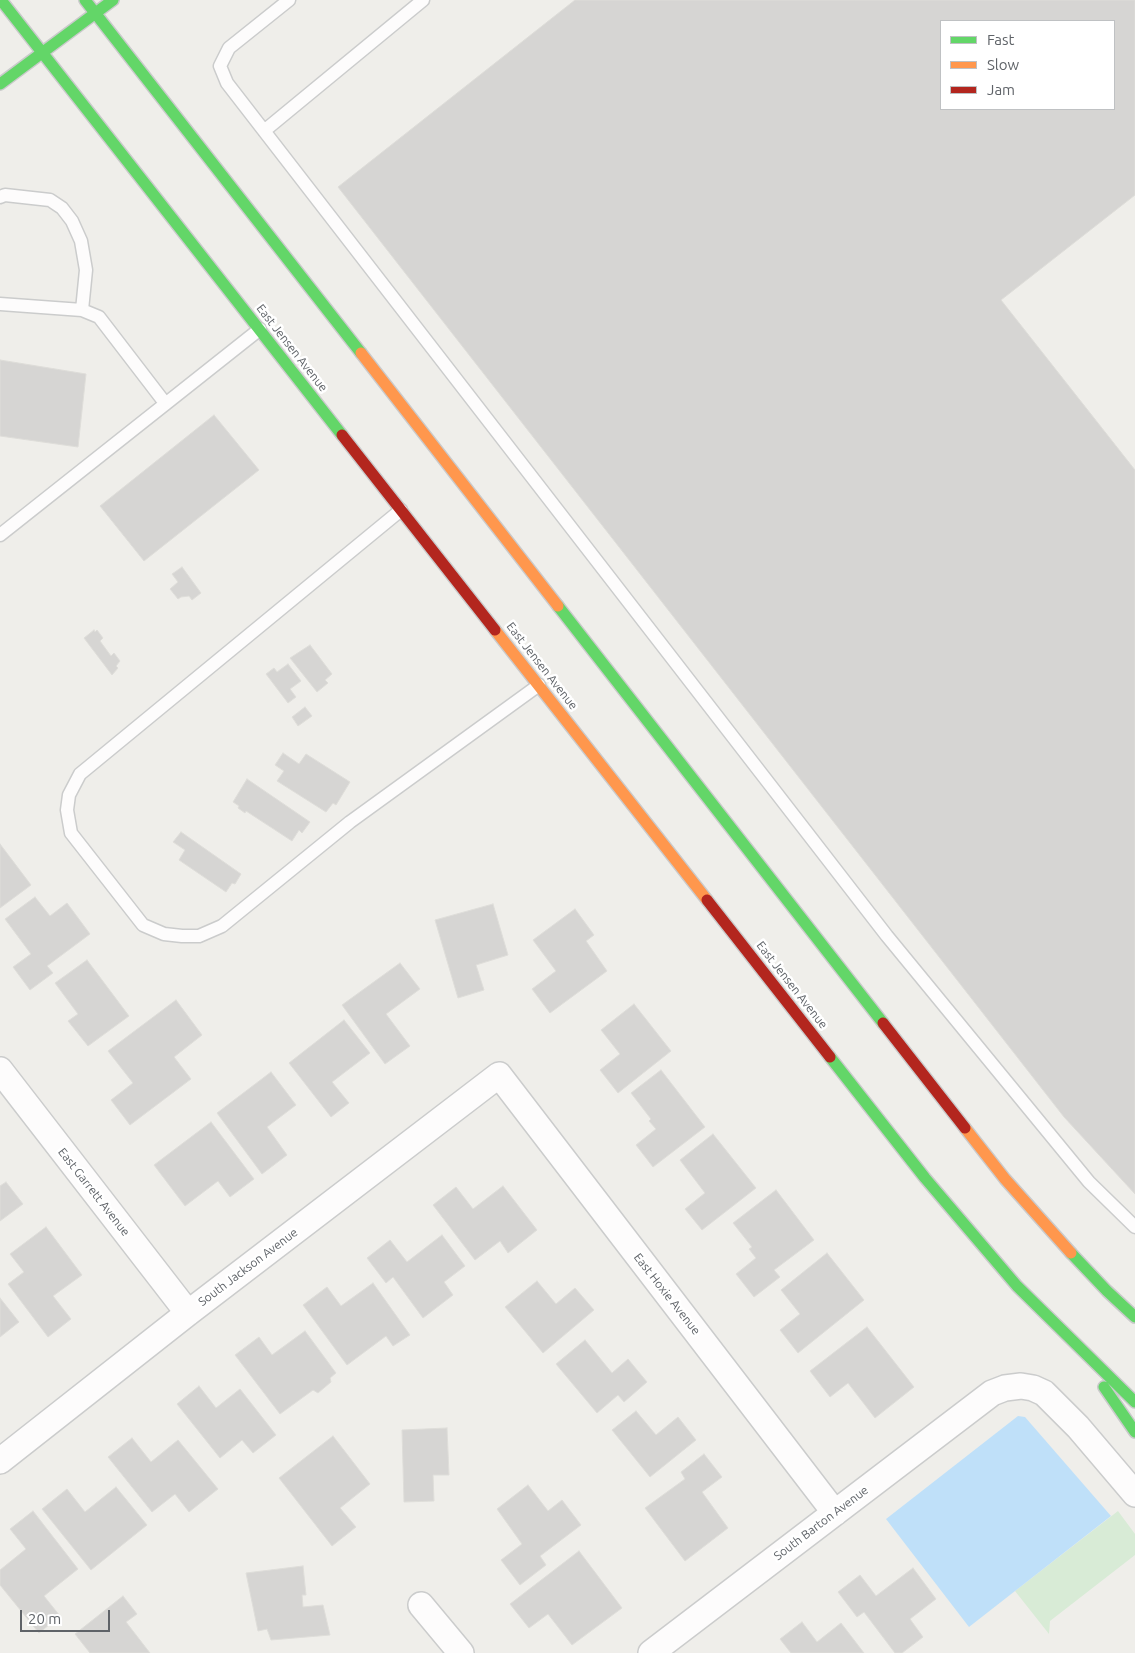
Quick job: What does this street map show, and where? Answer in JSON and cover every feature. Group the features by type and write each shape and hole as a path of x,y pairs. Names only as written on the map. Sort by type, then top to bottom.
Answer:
{"main road":[{"name":"East Jensen Avenue","path":"1,0 925,1178 1017,1286 1072,1341"},
{"path":"85,0 999,1171 1058,1240 1135,1317"},
{"path":"0,84 113,0"},
{"path":"1072,1341 1135,1402"},
{"path":"1072,1341 1135,1432"}],"street":[{"name":"East Garrett Avenue","path":"0,1070 188,1313"},
{"name":"South Jackson Avenue","path":"0,1461 188,1313 499,1075"},
{"name":"East Hoxie Avenue","path":"499,1075 835,1513"},
{"name":"South Barton Avenue","path":"651,1653 992,1393 1006,1388 1021,1386 1044,1392 1078,1427 1135,1494"},
{"path":"421,1605 461,1653"}],"lane":[{"path":"290,0 229,48 220,66 227,83 887,936 1090,1182 1135,1227"},
{"path":"264,131 423,0"},
{"path":"0,198 6,195 50,200 62,208 72,221 81,242 86,270 82,310"},
{"path":"0,304 82,310 99,317 165,403"},
{"path":"0,535 260,329"},
{"path":"401,510 80,774 69,795 67,810 71,833 143,925 164,934 182,936 199,936 222,926 350,822 539,685"}],"green space":[{"path":"1118,1511 1135,1534 1135,1555 1050,1621 1049,1634 1015,1591"}],"water":[{"path":"1018,1416 1025,1417 1111,1516 969,1627 886,1519"}],"building":[{"path":"575,0 1135,0 1135,195 1001,300 1135,470 1135,1194 1064,1117 338,187"},
{"path":"0,360 86,374 78,447 0,436"},
{"path":"214,415 259,470 144,561 100,506"},
{"path":"182,567 201,593 192,600 189,596 178,599 170,589 178,582 172,574"},
{"path":"94,630 95,632 97,630 103,638 100,641 111,656 114,653 120,661 116,666 118,668 112,675 84,638"},
{"path":"310,645 332,674 325,680 328,683 317,692 290,658"},
{"path":"288,664 301,681 290,689 296,697 288,703 266,674 274,668 277,672"},
{"path":"305,707 312,716 298,726 292,717"},
{"path":"283,753 299,764 306,754 350,782 336,805 333,803 326,812 277,781 284,771 275,765"},
{"path":"247,779 310,822 302,833 299,830 292,841 246,811 245,813 238,808 239,806 233,802"},
{"path":"181,832 241,874 235,884 232,883 226,892 179,860 185,850 173,842"},
{"path":"0,844 31,885 0,908"},
{"path":"35,897 50,916 67,903 90,934 47,966 53,973 30,990 13,967 31,954 5,919"},
{"path":"493,904 508,955 476,965 484,990 458,998 435,920"},
{"path":"575,909 594,935 586,941 607,971 550,1013 532,989 556,971 533,940"},
{"path":"87,960 129,1016 88,1046 68,1021 78,1014 55,983"},
{"path":"400,963 420,989 386,1014 410,1046 385,1064 342,1005"},
{"path":"176,1000 202,1035 174,1057 191,1079 130,1125 111,1100 133,1083 108,1051"},
{"path":"634,1004 671,1051 618,1093 600,1070 620,1054 601,1030"},
{"path":"344,1020 370,1053 332,1082 349,1103 331,1117 289,1063"},
{"path":"661,1070 705,1127 653,1167 636,1145 656,1129 649,1121 651,1119 631,1093"},
{"path":"271,1072 296,1105 267,1127 287,1155 262,1174 217,1113"},
{"path":"211,1122 254,1179 230,1197 218,1181 185,1206 154,1165"},
{"path":"713,1134 756,1188 702,1230 685,1209 705,1193 680,1160"},
{"path":"6,1182 23,1204 0,1221 0,1186"},
{"path":"503,1186 537,1230 508,1253 500,1241 475,1260 433,1205 456,1187 473,1209"},
{"path":"776,1190 814,1240 774,1270 780,1277 754,1297 736,1274 756,1258 749,1249 752,1247 733,1223"},
{"path":"46,1227 82,1275 53,1296 71,1319 48,1337 8,1284 24,1272 10,1254"},
{"path":"442,1235 465,1266 444,1282 453,1295 423,1318 393,1277 386,1283 367,1258 390,1240 407,1262"},
{"path":"827,1253 864,1300 798,1353 780,1330 800,1314 781,1290"},
{"path":"537,1281 556,1304 575,1288 594,1310 543,1353 505,1307"},
{"path":"373,1283 410,1335 393,1346 386,1336 347,1365 303,1305 327,1287 341,1306"},
{"path":"0,1298 19,1322 0,1337"},
{"path":"867,1327 914,1387 875,1418 848,1383 830,1397 810,1371"},
{"path":"305,1331 336,1373 330,1378 331,1382 318,1393 313,1390 280,1414 235,1355 259,1337 272,1355"},
{"path":"585,1340 612,1373 628,1359 647,1382 624,1402 618,1395 597,1413 556,1364"},
{"path":"199,1386 216,1408 240,1389 276,1435 253,1453 242,1440 220,1458 177,1404"},
{"path":"636,1411 656,1435 678,1417 696,1440 650,1477 612,1430"},
{"path":"447,1428 449,1475 433,1475 434,1501 404,1502 402,1430"},
{"path":"333,1436 370,1484 340,1508 356,1527 332,1546 279,1478"},
{"path":"132,1438 151,1462 178,1440 218,1489 189,1512 175,1494 152,1512 108,1457"},
{"path":"704,1454 722,1477 702,1492 728,1528 685,1561 645,1508 685,1479 681,1472"},
{"path":"528,1485 548,1511 562,1500 581,1525 540,1556 546,1565 520,1585 501,1560 522,1544 497,1509"},
{"path":"116,1487 147,1525 91,1570 42,1509 67,1489 85,1512"},
{"path":"33,1511 78,1569 44,1596 60,1616 39,1633 0,1585 0,1570 26,1549 10,1529"},
{"path":"579,1551 622,1608 572,1645 548,1614 529,1628 510,1604"},
{"path":"303,1566 306,1595 302,1595 303,1607 323,1605 330,1635 271,1640 267,1629 258,1631 246,1573"},
{"path":"913,1568 936,1599 910,1619 923,1637 902,1653 895,1653 864,1612 857,1617 838,1592 860,1575 876,1596"},
{"path":"123,1596 137,1614 126,1622 150,1653 90,1653 75,1634"},
{"path":"802,1622 817,1642 841,1623 864,1653 791,1653 780,1639"}],"traffic: fast":[{"path":"1,0 342,435"},
{"path":"85,0 361,353"},
{"path":"0,84 113,0"},
{"path":"558,606 883,1023"},
{"path":"830,1057 925,1178 1017,1286 1135,1402"},
{"path":"1071,1253 1135,1317"},
{"path":"1104,1387 1135,1432"}],"traffic: slow":[{"path":"361,353 558,606"},
{"path":"495,630 707,900"},
{"path":"965,1128 1005,1179 1071,1253"}],"traffic: jam":[{"path":"342,435 495,630"},
{"path":"707,900 830,1057"},
{"path":"883,1023 965,1128"}]}
